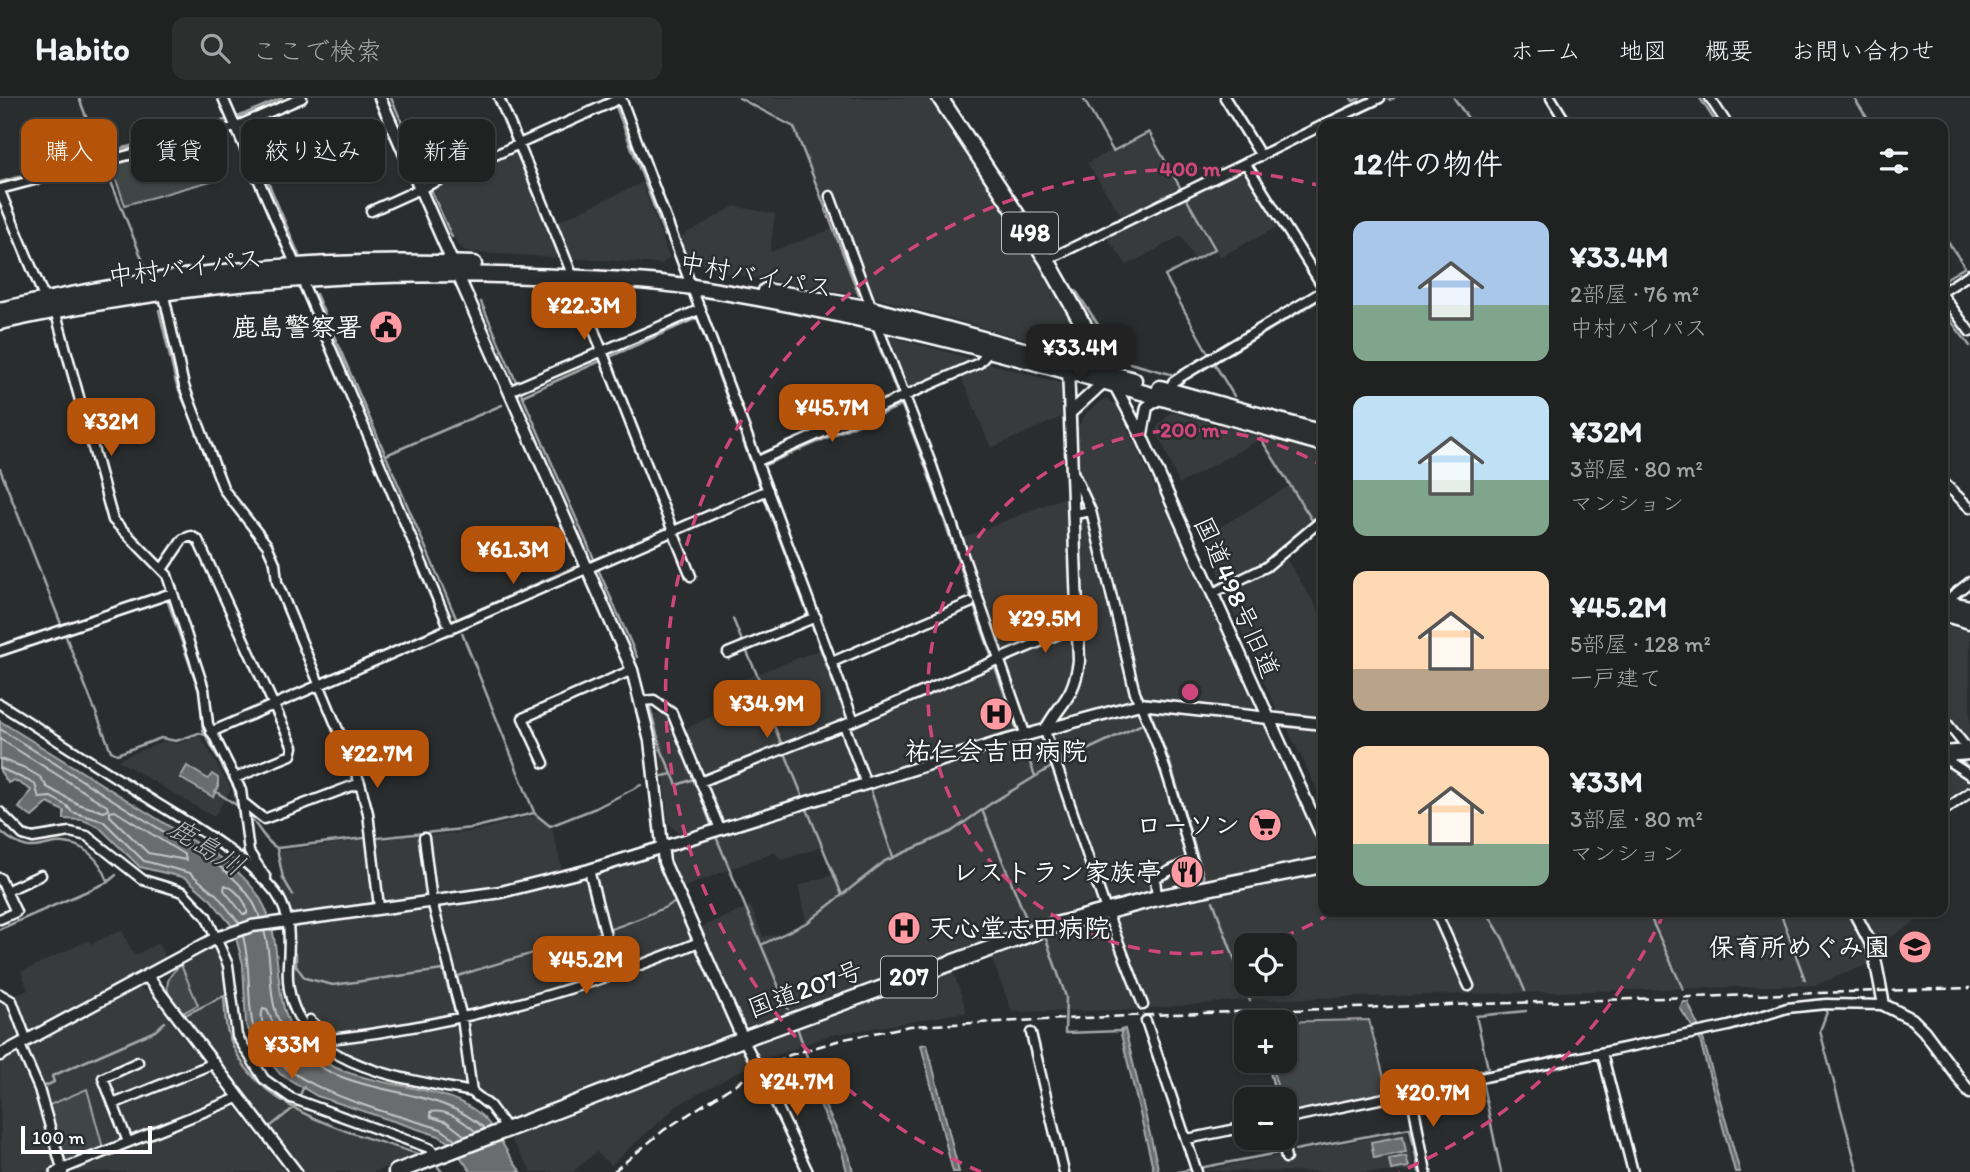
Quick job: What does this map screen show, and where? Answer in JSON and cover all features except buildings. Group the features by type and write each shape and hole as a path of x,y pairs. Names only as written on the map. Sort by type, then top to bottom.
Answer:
{"highway":[{"name":"498","path":"940,98 1047,260 1083,323 1110,381"},
{"name":"中村バイパス","path":"0,322 50,305 157,281 299,272 456,268 572,273 688,283 874,316 993,346 1110,381 1318,432"},
{"name":"中村バイパス","path":"0,310 299,272"},
{"path":"1068,367 1082,341 1083,323"},
{"name":"中村バイパス","path":"1166,394 1318,442"},
{"path":"1948,608 1970,608"},
{"path":"1948,609 1970,621"},
{"path":"1948,754 1970,752"},
{"name":"国道207号","path":"396,1172 1000,944 1106,910 1318,866"}],"street":[{"path":"223,98 450,629"},
{"path":"269,884 249,852 242,814 244,803 236,778 209,728 204,689 163,568 113,520 50,305 0,190 235,127 302,98"},
{"path":"380,98 426,187 456,268 515,388 632,670 654,764 664,862 756,1064"},
{"path":"499,98 603,350 691,576"},
{"path":"370,211 621,98 853,719"},
{"path":"1225,98 1261,156"},
{"path":"1343,119 1380,98"},
{"path":"1550,98 1564,119"},
{"path":"1710,98 1724,119"},
{"path":"1047,260 1318,128"},
{"path":"1246,164 1318,281"},
{"path":"830,196 932,466 995,660 1026,736"},
{"path":"1948,289 1970,274"},
{"path":"163,291 184,386 225,490 267,545 275,563 277,582 318,688 360,783 368,813 379,907"},
{"path":"1142,437 1147,408 1166,394 1173,382 1318,292"},
{"path":"1948,301 1970,332"},
{"path":"515,388 701,309"},
{"path":"758,461 979,363 993,346"},
{"path":"1045,731 1066,703 1077,678 1080,625 1068,367"},
{"path":"1070,413 1110,381"},
{"name":"国道498号旧道","path":"1110,381 1142,437 1318,827"},
{"path":"1073,472 1091,511 1140,704 1150,721 1192,860 1155,878 1157,898"},
{"path":"1948,487 1970,508"},
{"path":"209,728 318,688 768,490"},
{"path":"1075,514 1091,511"},
{"path":"1213,593 1266,567 1318,523"},
{"path":"163,568 183,539 191,536 198,540 293,747 291,755 236,778"},
{"path":"1948,604 1952,596 1970,582"},
{"path":"0,651 172,593"},
{"path":"832,662 970,603"},
{"path":"728,653 816,617"},
{"path":"700,782 844,725 1080,625"},
{"path":"544,763 523,718 632,670"},
{"path":"641,701 654,700 672,713 720,830"},
{"path":"1066,703 1075,722"},
{"path":"0,704 208,835 243,860 269,884 281,898 293,998 302,1021 312,1036 345,1060 386,1074 472,1092 489,1106 507,1129"},
{"path":"0,1055 221,936 283,919 500,892 589,870 866,784 1140,704 1318,723"},
{"path":"1948,724 1970,752"},
{"path":"844,725 866,784"},
{"path":"1045,731 1106,910 1143,1005"},
{"path":"1948,759 1970,775"},
{"path":"244,803 264,819 360,783"},
{"path":"1948,808 1970,792"},
{"path":"0,812 23,835 33,838 69,832 87,836 143,880 183,892 221,936 228,965 237,1036 264,1079 290,1098 443,1153"},
{"path":"424,838 432,901 462,1018 472,1092"},
{"path":"589,870 615,971"},
{"path":"6,891 41,874"},
{"path":"0,878 16,912 0,919"},
{"path":"1438,917 1469,986"},
{"path":"1857,917 1873,948 1884,1005"},
{"path":"310,1020 331,1039 405,1031 462,1018 699,942"},
{"path":"146,976 296,1172"},
{"path":"0,994 12,1001 60,1171 238,1098"},
{"path":"1297,1116 1762,1018 1787,1008 1826,1004 1884,1005 1912,1019 1970,1093"},
{"path":"1146,1021 1196,1168"},
{"path":"1031,1033 1064,1172"},
{"path":"1601,1053 1633,1172"},
{"path":"128,1142 103,1078 138,1062"},
{"path":"113,1104 212,1064"},
{"path":"762,1076 808,1172"},
{"path":"1411,1092 1426,1172"},
{"path":"1187,1139 1234,1129"},
{"path":"1284,1150 1286,1158"}],"shaded area":[{"path":"746,98 930,98 1044,263 1074,332 1057,348 870,296 718,272 687,257 678,238 735,206 775,214 770,252 835,228 793,124"},
{"path":"1147,133 1180,190 1239,162 1277,227 1220,257 1216,251 1196,262 1181,236 1127,265 1105,235 1126,223 1087,163"},
{"path":"523,148 554,223 642,183 669,257 662,264 467,252 457,244 432,187 444,182 495,182 495,160"},
{"path":"131,158 131,182 207,182 125,205 117,182 117,161"},
{"path":"880,334 1061,383 1062,417 991,448 961,376 903,399"},
{"path":"1106,398 1116,405 1318,838 1316,853 1304,862 1114,901 1095,901 740,1029 499,1123 488,1108 471,1095 385,1078 353,1064 325,1041 301,1011 286,969 279,851 364,840 471,832 533,816 541,817 552,829 563,872 651,842 666,859 666,853 681,846 682,836 668,823 663,768 650,716 674,708 683,730 725,710 716,690 829,646 855,721 996,662 955,541 1067,496 1065,477 1078,475 1076,430 1087,412","holes":["824,846 834,874 798,886 806,920 782,933 763,937 751,906 696,929 679,889 774,852 782,860"]},
{"path":"1171,412 1318,454 1318,521 1282,552 1318,609 1318,717 1277,711 1222,588 1217,564 1205,536 1291,485 1262,438 1179,484 1156,428"},
{"path":"1948,626 1970,632 1970,746 1948,720"},
{"path":"1290,725 1318,729 1318,791 1287,728"},
{"path":"200,735 231,789 214,817 117,760 165,741 177,744"},
{"path":"1948,765 1970,778 1970,794 1948,810"},
{"path":"1318,875 1318,917 1916,917 1918,920 1869,950 1872,963 1815,985 1246,1000 1132,1010 1012,1012 991,957 1114,918"},
{"path":"122,930 134,956 158,943 167,960 0,1049 0,1001 28,990 21,972 89,940 91,944"},
{"path":"215,945 225,973 229,1027 241,1056 259,1084 294,1110 340,1130 416,1155 375,1172 305,1172 181,1014 198,1005 181,965"},
{"path":"181,965 198,1005 181,1014 169,995 168,983 174,971"},
{"path":"953,971 967,1012 827,1036 751,1065 678,1105 611,1165 596,1152 573,1172 532,1172 509,1137"},
{"path":"136,988 148,991 285,1172 1,1172 0,1061"},
{"path":"1369,1020 1388,1093 1297,1112 1297,1087 1278,1087 1273,1073 1297,1073 1297,1021"},
{"path":"87,1089 103,1148 64,1163 47,1106"},
{"path":"1407,1131 1415,1172 1200,1171"}],"water":[{"path":"0,721 225,861 244,879 261,900 269,918 285,1012 292,1030 304,1046 321,1060 341,1070 434,1093 473,1109 488,1122 521,1172 471,1172 452,1145 439,1136 317,1096 280,1074 258,1048 246,1025 243,964 233,927 211,900 186,878 140,867 99,827 83,820 64,819 64,811 48,803 32,817 19,808 31,790 14,780 8,783 0,771"},
{"path":"187,766 208,779 212,774 218,778 218,788 213,797 180,778"},
{"path":"1683,1002 1688,1002 1702,1035 1740,1172 1735,1172 1699,1037 1680,1008"},
{"path":"1125,1029 1159,1172 1154,1172 1120,1030"},
{"path":"927,1044 959,1172 953,1172 921,1045"},
{"path":"810,1063 826,1108 849,1155 853,1172 847,1172 842,1152 822,1110 807,1064"},
{"path":"1403,1136 1406,1152 1374,1158 1371,1142"},
{"path":"1406,1156 1409,1167 1391,1170 1389,1159"}],"waterway":[{"path":"79,98 87,119"},
{"path":"0,182 240,116 282,98"},
{"path":"391,98 400,119"},
{"path":"739,98 794,127 859,295"},
{"path":"1083,98 1113,151 1149,132 1181,189"},
{"path":"1351,98 1353,101 1360,98"},
{"path":"1389,100 1394,98"},
{"path":"1454,98 1469,119"},
{"path":"1700,98 1714,119"},
{"path":"1854,98 1868,119"},
{"path":"615,104 665,236"},
{"path":"240,116 299,255"},
{"path":"111,182 147,271"},
{"path":"430,188 452,237"},
{"path":"1186,198 1215,249 1165,276 1208,353"},
{"path":"1948,242 1965,267 1948,277"},
{"path":"1076,291 1122,361 1174,375"},
{"path":"316,294 456,618"},
{"path":"1188,379 1318,301"},
{"path":"481,302 594,559"},
{"path":"159,310 176,383 203,446"},
{"path":"1948,317 1970,346"},
{"path":"522,396 697,318 840,701"},
{"path":"874,334 926,468 1017,730"},
{"path":"1214,363 1234,396"},
{"path":"386,455 502,405"},
{"path":"765,465 902,405"},
{"path":"1261,439 1312,520 1318,516"},
{"path":"0,469 111,751 117,754 161,738 176,741 199,733 205,735"},
{"path":"213,726 575,567"},
{"path":"598,569 637,657"},
{"path":"168,602 200,694 203,730 234,788 237,804"},
{"path":"733,619 742,641"},
{"path":"462,633 534,812"},
{"path":"746,650 772,708 769,714 782,745"},
{"path":"650,708 661,749 677,785 694,779 711,824"},
{"path":"1059,763 1153,719 1170,763 1204,878"},
{"path":"1023,744 1035,776"},
{"path":"785,753 802,795"},
{"path":"1959,759 1970,768"},
{"path":"763,944 808,922 885,861 951,832 993,802 1053,766"},
{"path":"663,776 672,774"},
{"path":"377,838 472,828 534,813 550,826 596,808 641,785"},
{"path":"870,788 893,857"},
{"path":"215,791 241,808"},
{"path":"807,809 842,895"},
{"path":"982,810 1028,923"},
{"path":"246,813 277,848 365,838"},
{"path":"0,831 9,839 28,847 65,843 82,848 101,866 108,882"},
{"path":"717,839 788,1009"},
{"path":"277,849 283,878 293,895"},
{"path":"0,929 108,882 116,875"},
{"path":"1213,901 1250,1001"},
{"path":"455,977 594,935 674,903"},
{"path":"1490,917 1503,939 1525,991"},
{"path":"1650,917 1683,989"},
{"path":"1782,917 1805,980"},
{"path":"1046,939 1066,997 1065,1033 1122,1031"},
{"path":"296,954 296,966 305,978 333,985 443,970 456,1015"},
{"path":"185,1015 224,996 227,1029 239,1057 256,1080 279,1099 304,1114 333,1126 418,1154"},
{"path":"1824,1009 1827,1012 1820,1031 1858,1172"},
{"path":"1501,1172 1480,1071 1488,1068 1476,1016 1526,1011"},
{"path":"43,1087 54,1082 52,1076 155,1031 165,1022"},
{"path":"458,1024 462,1045"},
{"path":"798,1030 809,1063"},
{"path":"1270,1073 1274,1087"},
{"path":"300,1095 304,1086"},
{"path":"35,1091 57,1167"},
{"path":"271,1126 296,1106"},
{"path":"1297,1150 1410,1128 1419,1172"},
{"path":"1178,1172 1278,1153"},
{"path":"438,1167 442,1172"}],"railway":[{"path":"613,1172 664,1130 758,1070 790,1055 844,1039 910,1026 1173,1014 1970,988"}],"place":[{"name":"鹿島警察署","path":"386,327"},
{"name":"祐仁会吉田病院","path":"996,714"},
{"name":"ローソン","path":"1265,825"},
{"name":"レストラン家族亭","path":"1187,872"},
{"name":"天心堂志田病院","path":"904,928"},
{"name":"保育所めぐみ園","path":"1915,947"}],"water label":[{"name":"鹿島川","path":"207,846"}]}
